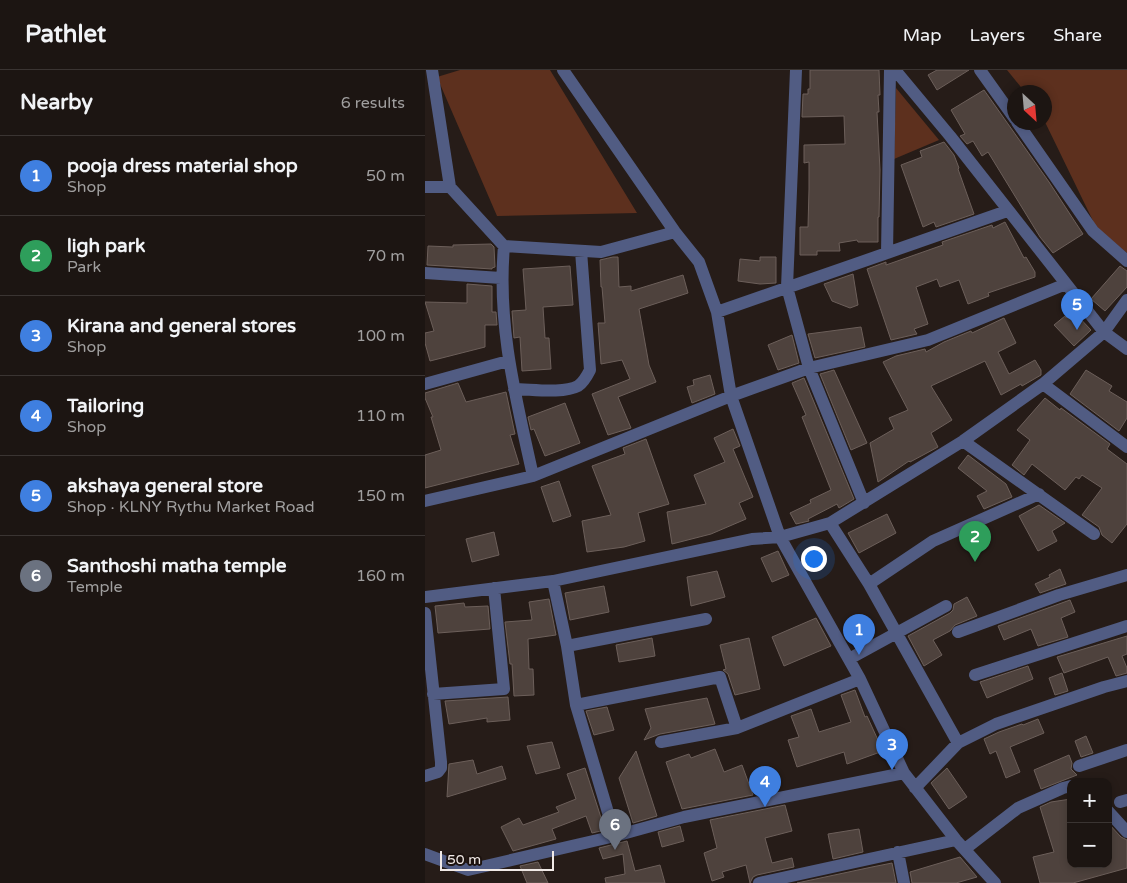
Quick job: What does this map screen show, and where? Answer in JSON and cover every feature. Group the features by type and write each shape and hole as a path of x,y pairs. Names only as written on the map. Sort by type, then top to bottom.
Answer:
{"street":[{"path":"432,70 450,187 504,246 601,252 675,232"},
{"path":"563,70 675,232 699,262 717,312 731,396 780,537 860,679 904,773 960,845 995,883"},
{"path":"796,70 787,287 809,368 864,503"},
{"path":"887,253 891,70"},
{"path":"895,70 950,136 1007,211 1104,332 1127,349"},
{"path":"980,70 1007,107"},
{"path":"1023,130 1093,231 1127,260"},
{"path":"425,187 450,187"},
{"path":"717,312 1007,211"},
{"path":"504,246 501,278 508,361 533,476"},
{"path":"514,389 566,389 579,385 586,378 590,370 581,252"},
{"path":"425,273 501,278"},
{"path":"425,502 533,476 731,396 809,368 928,340 1066,284"},
{"path":"425,597 553,581 752,539 780,537 830,523 963,441 1043,384 1104,332 1127,300"},
{"path":"425,384 508,361"},
{"path":"1043,384 1127,447"},
{"path":"963,441 1094,534"},
{"path":"869,584 933,541 1039,494"},
{"path":"830,523 869,584 958,743"},
{"path":"958,632 1059,595 1127,575"},
{"path":"553,581 567,646 576,705 615,836"},
{"path":"433,694 504,688 494,588"},
{"path":"849,659 946,606"},
{"path":"425,613 441,768 438,772 425,776"},
{"path":"567,646 706,619"},
{"path":"975,675 1127,626"},
{"path":"576,705 720,677 737,728"},
{"path":"661,742 737,728 860,679"},
{"path":"915,788 958,743 996,724 1127,681"},
{"path":"1079,766 1127,750"},
{"path":"425,854 469,870 615,836 684,817 904,773"},
{"path":"759,883 898,852 960,845 1018,808 1067,787"},
{"path":"1112,815 1127,832"},
{"path":"898,852 904,883"}],"shaded area":[{"path":"460,70 550,70 637,213 497,216 437,77"},
{"path":"1007,70 1127,70 1127,253 1096,227 1049,130 1052,130 1052,85 1019,85"},
{"path":"896,88 939,140 894,159"}],"building":[{"path":"810,70 879,70 880,95 878,95 879,112 877,112 880,170 878,242 858,242 857,240 839,243 840,251 817,251 817,255 800,255 800,227 808,227 809,162 804,163 804,145 845,144 844,116 802,117 803,94 808,94 808,89 810,89"},
{"path":"937,70 969,70 937,90 928,75"},
{"path":"984,90 1007,123 1007,130 1012,130 1083,234 1053,253 1040,237 988,152 982,156 973,141 967,144 960,136 965,134 951,110"},
{"path":"944,142 954,155 974,214 936,227 934,222 923,227 901,165 922,157 920,151"},
{"path":"1005,222 1024,258 1026,257 1035,272 1035,277 988,293 989,296 968,304 959,280 940,287 937,279 916,287 928,324 914,329 917,334 891,340 867,269 886,262 886,265 943,245 942,242 992,225 993,228"},
{"path":"491,244 494,247 495,267 492,269 427,265 428,246 453,247 453,245"},
{"path":"618,257 619,287 631,286 631,291 683,275 688,293 639,309 649,365 656,382 618,397 631,428 608,435 592,394 630,379 622,360 601,364 598,323 605,323 600,260"},
{"path":"760,257 776,257 776,283 760,284 738,281 740,259 760,261"},
{"path":"570,266 573,305 543,307 545,338 549,338 551,369 522,371 520,337 514,338 512,311 526,310 523,269"},
{"path":"1120,266 1127,271 1127,287 1105,311 1091,299"},
{"path":"853,274 858,305 850,308 832,301 824,284"},
{"path":"467,284 492,286 492,312 496,312 497,325 485,325 485,347 430,361 425,343 425,333 434,331 425,302 467,303"},
{"path":"1074,312 1091,330 1074,346 1054,325 1065,316 1066,318"},
{"path":"1004,318 1016,343 998,352 1009,374 1035,360 1041,370 1041,375 1001,395 985,361 931,386 952,420 931,433 938,447 909,461 878,482 870,443 894,429 889,418 908,410 883,362 896,356 925,349 926,352 944,342 971,331 972,333"},
{"path":"861,327 865,347 815,358 808,334"},
{"path":"792,335 799,363 778,370 768,345"},
{"path":"834,370 867,443 851,450 820,374"},
{"path":"1086,370 1112,386 1109,391 1127,402 1127,418 1119,431 1070,394"},
{"path":"710,375 715,394 692,403 687,387 694,385 693,380"},
{"path":"804,378 854,499 839,508 837,504 808,519 809,521 796,524 790,513 811,503 810,500 831,490 802,417 806,415 792,383"},
{"path":"458,383 466,402 506,392 515,434 510,435 519,464 425,488 425,455 441,450 425,393"},
{"path":"1045,398 1110,444 1107,449 1127,464 1127,524 1112,543 1102,535 1099,527 1082,515 1102,488 1082,475 1079,479 1076,477 1065,490 1032,464 1024,475 1012,465 1030,440 1017,430"},
{"path":"565,403 580,443 545,456 534,429 531,430 528,417"},
{"path":"733,429 740,446 733,449 753,497 739,503 746,519 711,534 672,544 667,512 706,504 694,475 725,462 714,438"},
{"path":"646,439 669,504 638,513 645,541 624,547 587,552 582,521 611,515 592,466 625,454 623,448"},
{"path":"968,455 1006,484 1012,497 984,509 977,496 987,491 958,468"},
{"path":"559,481 571,516 553,522 541,487"},
{"path":"1039,505 1065,523 1052,531 1057,541 1038,551 1019,516"},
{"path":"887,514 896,533 859,553 848,533"},
{"path":"494,532 499,555 472,562 466,539"},
{"path":"778,551 789,575 772,582 761,558"},
{"path":"1060,569 1066,584 1040,593 1035,584 1050,577 1049,575"},
{"path":"717,571 725,597 691,606 687,577"},
{"path":"604,586 609,612 570,620 565,593"},
{"path":"967,597 977,616 955,625 950,631 933,640 942,655 924,666 908,636 950,613 953,610 954,604"},
{"path":"549,599 556,635 528,639 529,669 533,669 534,695 514,696 512,664 510,664 505,622 532,620 529,602"},
{"path":"1070,600 1075,612 1061,618 1068,637 1038,646 1031,629 1004,640 998,626"},
{"path":"464,603 465,607 488,606 490,629 438,633 435,606"},
{"path":"816,618 831,646 784,666 772,637"},
{"path":"1127,636 1127,654 1122,656 1127,673 1116,676 1108,657 1064,673 1057,657"},
{"path":"652,638 655,656 619,662 616,645"},
{"path":"749,638 760,689 735,695 728,674 723,670 726,669 720,645"},
{"path":"1028,666 1033,679 987,698 980,682"},
{"path":"1062,673 1068,691 1055,695 1049,678"},
{"path":"855,690 865,717 867,716 883,751 847,764 844,752 797,767 788,740 799,737 791,716 811,709 819,732 851,722 841,695"},
{"path":"508,697 510,720 487,722 487,718 449,724 445,701"},
{"path":"707,698 715,724 660,734 644,740 651,728 645,709"},
{"path":"607,707 614,730 594,735 586,711"},
{"path":"1038,719 1044,733 1010,747 1020,772 1006,778 996,751 990,754 984,739"},
{"path":"1086,736 1093,753 1081,757 1075,741"},
{"path":"552,742 560,768 536,774 527,746"},
{"path":"715,749 724,772 742,765 753,795 682,809 666,762 689,754 691,758"},
{"path":"636,751 657,816 633,823 619,778"},
{"path":"1069,755 1072,763 1071,769 1077,775 1041,789 1034,770"},
{"path":"473,760 477,774 502,766 506,779 447,797 449,764"},
{"path":"585,768 605,830 592,833 586,816 552,829 556,839 513,851 501,827 519,818 523,825 559,812 556,807 576,799 567,774"},
{"path":"947,768 967,797 949,809 931,783"},
{"path":"1067,800 1067,868 1112,868 1112,827 1121,837 1127,840 1127,868 1073,883 1040,883 1033,857 1054,852 1040,807 1051,802"},
{"path":"785,805 792,831 765,838 772,863 792,858 794,867 757,875 753,877 750,883 746,865 722,872 724,877 712,881 704,853 717,848 710,820"},
{"path":"680,826 684,841 662,847 658,832"},
{"path":"859,829 863,852 833,859 828,834"},
{"path":"627,841 635,871 660,865 665,883 606,883 605,878 625,874 623,854 603,859 599,848"},
{"path":"960,857 977,877 956,883 912,883 910,872"},
{"path":"538,862 548,883 527,883 520,866"},
{"path":"892,863 896,883 797,883 872,867"}],"place":[{"name":"akshaya general store","path":"1077,330"},
{"name":"ligh park","path":"975,562"},
{"name":"pooja dress material shop","path":"859,655"},
{"name":"Kirana and general stores","path":"892,770"},
{"name":"Tailoring","path":"765,807"},
{"name":"Santhoshi matha temple","path":"615,850"}]}
